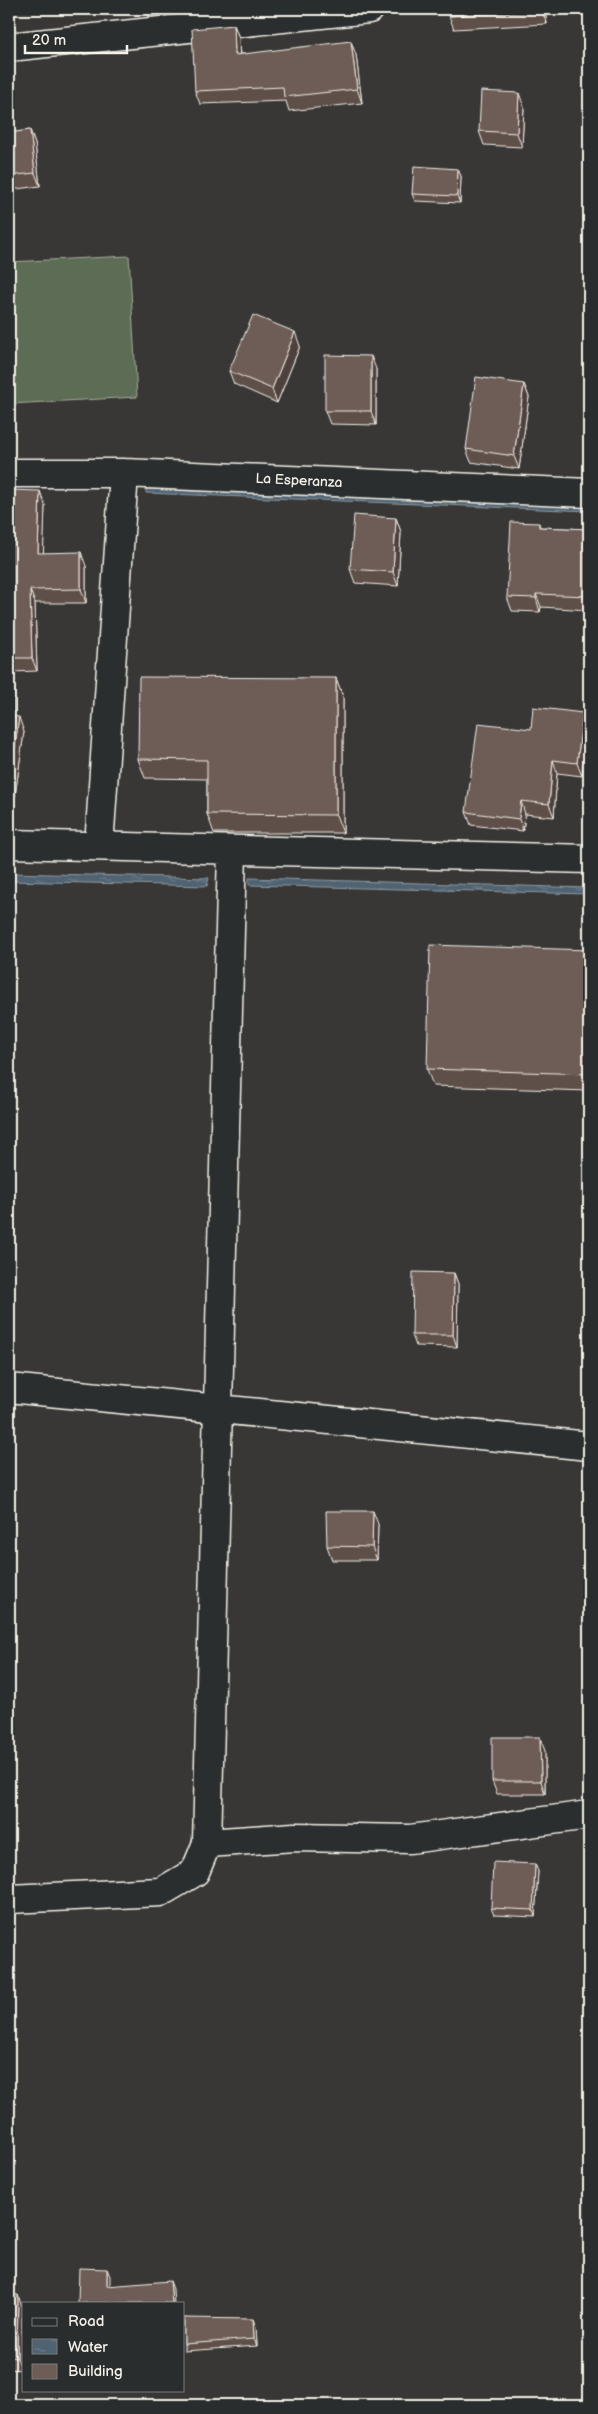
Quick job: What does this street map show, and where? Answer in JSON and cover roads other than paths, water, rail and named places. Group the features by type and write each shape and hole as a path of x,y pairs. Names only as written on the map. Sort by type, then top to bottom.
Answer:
{"street":[{"path":"9,47 369,9"},
{"path":"99,846 124,472"},
{"name":"La Esperanza","path":"9,473 124,472 589,493"},
{"path":"9,844 589,859"},
{"path":"9,1899 161,1892 195,1872 207,1843 232,850"},
{"path":"9,1388 589,1446"},
{"path":"207,1843 294,1837 410,1839 589,1815"}],"water":[{"path":"146,489 589,507 589,511 146,493"},
{"path":"9,873 209,878 207,886 9,881"},
{"path":"249,878 589,888 589,894 249,885"}]}
